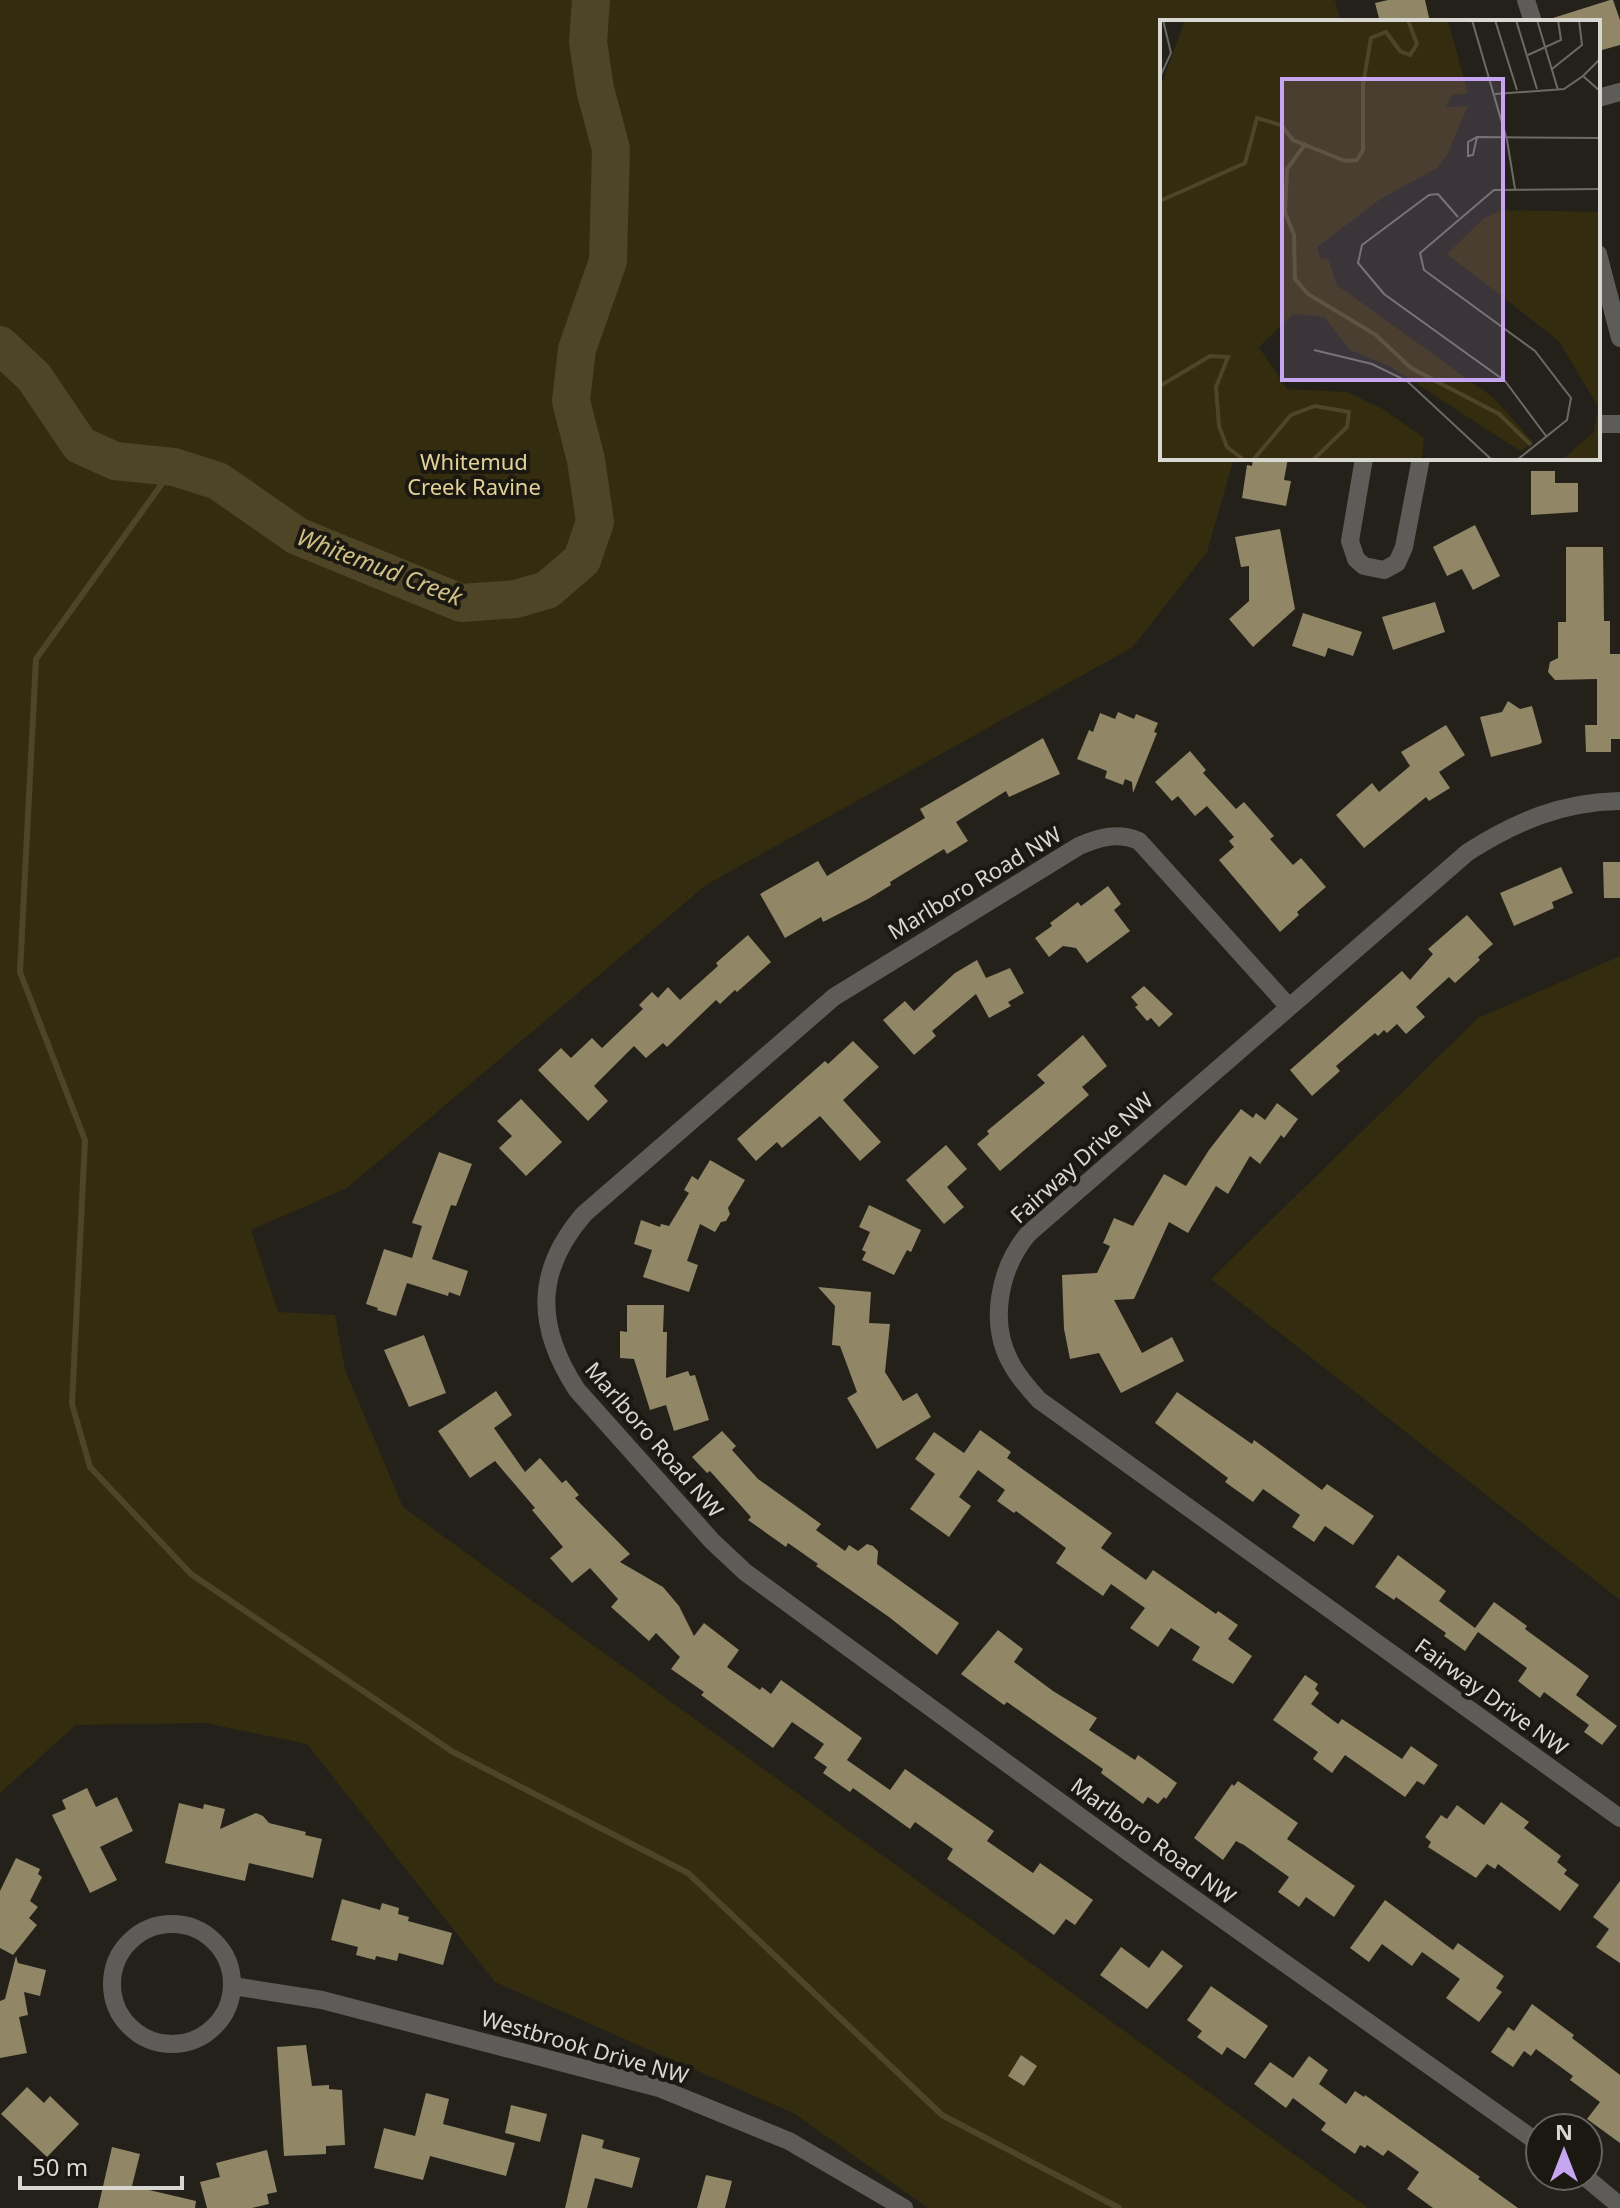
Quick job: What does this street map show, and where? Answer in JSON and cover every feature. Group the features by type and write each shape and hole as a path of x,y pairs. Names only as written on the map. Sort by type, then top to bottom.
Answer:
{"street":[{"path":"1526,0 1532,20"},
{"path":"1600,97 1620,92"},
{"path":"1600,262 1620,338"},
{"path":"1364,460 1350,541 1352,552 1364,566 1384,570 1392,567 1401,557 1421,460"},
{"name":"Fairway Drive NW","path":"1620,801 1592,802 1551,810 1518,822 1458,861 1028,1234 1018,1246 1006,1272 1000,1308 1003,1343 1010,1362 1039,1400 1620,1818"},
{"name":"Marlboro Road NW","path":"1289,1007 1139,841 1128,836 1115,836 1079,846 834,997 584,1214 562,1242 552,1263 546,1295 548,1331 563,1370 577,1390 712,1541 745,1572 1149,1867 1524,2133"},
{"path":"168,1923 188,1925 206,1934 221,1948 230,1966 233,1986 229,2005 219,2022 204,2035 186,2043 167,2044 148,2039 131,2028 119,2013 112,1994 112,1975 119,1956 131,1939 148,1928 168,1923"},
{"name":"Westbrook Drive NW","path":"233,1986 322,2000 659,2088 789,2141 904,2208"},
{"path":"1603,2192 1620,2206"}],"green space":[{"name":"Whitemud Creek Ravine","path":"0,0 1335,0 1340,20 1160,20 1160,460 1233,460 1207,552 1133,647 706,885 347,1188 251,1230 278,1312 335,1315 345,1370 403,1507 1368,2208 928,2208 795,2114 495,1982 307,1744 205,1723 76,1725 0,1793"},
{"path":"1620,956 1620,1600 1211,1279 1478,1018"}],"building":[{"path":"1425,0 1430,20 1379,20 1375,3"},
{"path":"1613,0 1620,20 1620,45 1602,50 1600,20 1553,18"},
{"path":"1253,460 1288,460 1284,480 1291,481 1286,506 1242,498 1247,465 1252,466"},
{"path":"1531,471 1555,471 1555,483 1578,483 1578,512 1531,515"},
{"path":"1475,525 1500,576 1473,590 1462,569 1447,576 1433,547"},
{"path":"1280,529 1295,609 1253,647 1229,619 1249,601 1249,566 1241,567 1235,537"},
{"path":"1566,547 1603,547 1604,621 1610,621 1610,654 1620,654 1620,739 1611,739 1611,752 1586,752 1585,725 1597,725 1597,679 1555,680 1548,672 1550,662 1558,658 1558,622 1566,622"},
{"path":"1435,602 1445,632 1393,650 1382,617"},
{"path":"1303,613 1362,632 1353,656 1328,648 1325,657 1292,646"},
{"path":"1508,701 1520,709 1532,706 1542,742 1491,757 1480,717 1502,712"},
{"path":"1118,712 1134,719 1136,714 1158,723 1154,732 1157,733 1133,793 1132,782 1125,779 1123,785 1105,778 1107,771 1077,759 1100,713 1115,719"},
{"path":"1446,725 1465,755 1439,772 1450,788 1429,801 1426,797 1364,848 1336,815 1372,783 1379,792 1410,766 1401,752"},
{"path":"1043,738 1060,774 1009,797 1006,791 956,822 968,841 947,854 944,849 868,899 823,922 821,917 785,938 760,894 818,861 827,876 925,818 920,809"},
{"path":"1190,751 1206,770 1203,773 1236,809 1244,802 1274,836 1270,839 1293,865 1301,858 1326,887 1297,912 1299,915 1280,932 1219,860 1234,847 1229,841 1234,837 1207,806 1195,816 1178,796 1172,801 1155,782"},
{"path":"1603,862 1620,862 1620,898 1604,898"},
{"path":"1561,867 1573,893 1552,902 1554,908 1514,926 1500,893"},
{"path":"1108,886 1121,904 1114,910 1130,931 1087,963 1076,948 1063,946 1049,957 1035,938 1078,902 1081,906"},
{"path":"1467,915 1493,944 1478,957 1480,960 1455,983 1449,977 1416,1007 1425,1017 1406,1034 1397,1024 1387,1033 1384,1030 1378,1036 1375,1033 1336,1066 1340,1071 1312,1096 1290,1070 1402,971 1410,980 1433,954 1428,949"},
{"path":"748,935 771,962 720,1004 716,1000 667,1047 663,1043 646,1058 634,1046 594,1086 608,1101 588,1121 538,1070 561,1048 571,1058 592,1038 602,1048 643,1009 639,1005 652,992 658,998 668,987 680,1000"},
{"path":"977,960 986,978 1010,968 1024,993 1008,1002 1011,1006 989,1018 976,994 932,1031 936,1036 914,1055 883,1020 905,1001 914,1011 955,973"},
{"path":"1144,986 1173,1014 1159,1027 1151,1018 1147,1021 1131,997"},
{"path":"1083,1035 1107,1066 1082,1087 1089,1095 1000,1171 977,1144 989,1134 987,1131 1045,1083 1037,1075"},
{"path":"853,1041 879,1067 843,1100 881,1142 860,1161 820,1116 782,1148 777,1142 756,1161 737,1139 825,1061 828,1064"},
{"path":"521,1099 562,1142 526,1176 499,1148 512,1136 497,1121"},
{"path":"1277,1103 1298,1119 1284,1138 1281,1135 1260,1164 1250,1156 1228,1194 1216,1186 1188,1233 1169,1222 1134,1299 1114,1300 1142,1353 1172,1337 1184,1361 1121,1393 1099,1353 1070,1359 1064,1329 1062,1275 1097,1273 1110,1246 1103,1243 1114,1218 1133,1226 1164,1174 1186,1186 1241,1109 1253,1118 1256,1113 1265,1120"},
{"path":"946,1145 967,1169 947,1187 964,1207 944,1224 906,1180"},
{"path":"439,1152 472,1164 456,1206 451,1205 432,1259 468,1271 460,1296 449,1292 448,1296 407,1283 396,1316 377,1310 366,1304 384,1249 412,1258 422,1226 412,1223"},
{"path":"710,1160 745,1180 728,1208 730,1214 726,1221 721,1222 715,1232 700,1224 687,1261 698,1265 689,1292 643,1277 652,1250 634,1244 641,1220 660,1227 661,1224 669,1226 689,1193 684,1190 692,1176 698,1180"},
{"path":"869,1205 921,1230 911,1252 907,1250 894,1275 862,1260 866,1252 862,1250 870,1232 859,1227"},
{"path":"818,1287 871,1292 869,1323 890,1324 885,1372 903,1401 917,1393 931,1417 877,1449 847,1398 857,1392 840,1346 832,1345 835,1306"},
{"path":"627,1305 664,1305 666,1378 688,1371 690,1376 695,1375 709,1420 674,1431 666,1405 650,1410 634,1359 620,1358 620,1331 627,1332"},
{"path":"424,1335 446,1393 409,1407 384,1350"},
{"path":"496,1391 512,1415 494,1428 525,1472 540,1458 562,1483 566,1480 579,1495 575,1498 630,1554 620,1562 663,1587 679,1606 694,1636 704,1623 739,1650 727,1667 771,1694 781,1680 862,1738 847,1760 890,1790 905,1769 994,1831 987,1841 1033,1873 1040,1863 1093,1900 1075,1925 1066,1919 1054,1935 947,1859 953,1849 915,1822 910,1829 853,1788 850,1792 823,1773 827,1767 814,1758 824,1744 792,1722 773,1748 671,1669 680,1657 656,1633 649,1641 611,1607 618,1599 590,1568 572,1583 550,1558 563,1547 495,1461 470,1478 438,1431"},
{"path":"1177,1392 1252,1444 1254,1440 1322,1490 1327,1484 1374,1516 1353,1545 1325,1526 1314,1542 1292,1527 1300,1515 1263,1489 1253,1502 1225,1482 1228,1478 1155,1423"},
{"path":"980,1430 1011,1452 1007,1458 1112,1533 1101,1548 1146,1580 1153,1570 1216,1614 1218,1611 1238,1625 1228,1639 1252,1656 1233,1684 1192,1660 1200,1647 1171,1628 1158,1647 1130,1628 1145,1608 1111,1584 1103,1596 1056,1563 1066,1548 1016,1511 1014,1513 997,1501 1005,1490 978,1470 959,1497 971,1506 949,1537 910,1509 935,1474 915,1459 934,1432 964,1453"},
{"path":"722,1431 736,1446 732,1450 758,1479 821,1524 816,1530 845,1551 849,1545 858,1551 867,1544 873,1546 878,1551 877,1564 959,1623 937,1655 816,1566 818,1564 788,1543 786,1547 748,1520 751,1517 710,1471 707,1473 692,1457"},
{"path":"1398,1555 1446,1591 1439,1601 1475,1628 1494,1602 1589,1676 1576,1695 1617,1726 1602,1745 1584,1732 1589,1725 1544,1692 1540,1698 1518,1681 1527,1668 1478,1632 1465,1651 1444,1636 1446,1633 1396,1597 1394,1600 1375,1587"},
{"path":"998,1630 1023,1649 1014,1662 1097,1718 1089,1730 1135,1760 1138,1755 1177,1783 1166,1799 1164,1797 1158,1804 1148,1797 1143,1804 1101,1773 1103,1769 961,1674"},
{"path":"1305,1675 1318,1684 1315,1689 1319,1693 1311,1704 1338,1724 1342,1719 1402,1759 1411,1746 1438,1765 1424,1785 1417,1781 1405,1797 1345,1755 1332,1773 1313,1759 1318,1752 1273,1720"},
{"path":"1238,1781 1298,1823 1287,1839 1355,1886 1334,1917 1306,1897 1299,1907 1278,1892 1289,1877 1244,1845 1236,1841 1223,1860 1194,1838 1232,1784 1234,1786"},
{"path":"87,1788 96,1807 117,1797 133,1831 100,1847 117,1880 90,1893 52,1815 66,1809 62,1800"},
{"path":"1501,1802 1529,1822 1524,1828 1561,1856 1557,1862 1567,1870 1564,1874 1579,1885 1560,1911 1498,1864 1495,1869 1487,1864 1476,1878 1428,1847 1431,1842 1425,1837 1441,1815 1447,1819 1457,1805 1484,1825"},
{"path":"179,1803 203,1809 204,1804 225,1809 220,1829 256,1813 269,1823 322,1839 313,1878 249,1863 245,1881 165,1863"},
{"path":"16,1858 40,1869 38,1874 42,1877 30,1901 38,1907 29,1918 37,1925 13,1955 0,1948 0,1891"},
{"path":"1620,1881 1620,1963 1596,1947 1609,1929 1593,1917"},
{"path":"342,1899 380,1910 382,1903 399,1908 398,1914 409,1917 408,1921 452,1933 443,1965 399,1953 397,1961 376,1956 375,1960 356,1955 358,1947 331,1940"},
{"path":"1385,1900 1453,1950 1458,1943 1504,1976 1496,1988 1502,1992 1479,2022 1446,1998 1460,1979 1422,1952 1412,1966 1382,1944 1369,1962 1350,1948"},
{"path":"1121,1947 1149,1968 1162,1950 1183,1966 1147,2009 1100,1975"},
{"path":"16,1956 18,1963 46,1970 40,1996 24,1992 28,2015 19,2017 27,2053 0,2058 0,2001 5,1999"},
{"path":"1211,1986 1268,2026 1245,2059 1227,2047 1222,2055 1197,2037 1202,2031 1187,2020"},
{"path":"1532,2004 1620,2075 1620,2143 1604,2131 1604,2112 1592,2112 1600,2102 1570,2080 1573,2076 1536,2049 1531,2056 1524,2051 1513,2067 1491,2052 1508,2027 1514,2031"},
{"path":"306,2045 312,2086 329,2085 329,2089 342,2090 345,2145 326,2146 326,2154 284,2156 277,2047"},
{"path":"1021,2055 1037,2066 1024,2086 1008,2076"},
{"path":"1309,2056 1328,2070 1319,2084 1346,2104 1355,2091 1365,2095 1518,2208 1433,2208 1407,2189 1419,2172 1388,2150 1383,2156 1367,2145 1365,2148 1360,2145 1355,2154 1321,2130 1326,2123 1293,2098 1286,2108 1254,2084 1270,2062 1293,2078"},
{"path":"27,2087 44,2103 50,2096 79,2124 47,2157 1,2114"},
{"path":"426,2093 449,2099 443,2124 515,2143 506,2176 430,2156 423,2180 374,2168 384,2128 415,2136"},
{"path":"511,2105 547,2114 540,2142 505,2133"},
{"path":"582,2134 604,2140 602,2148 640,2158 632,2188 595,2178 587,2208 565,2208"},
{"path":"112,2147 140,2154 132,2186 196,2201 195,2208 98,2208"},
{"path":"267,2150 277,2192 267,2194 269,2204 252,2208 207,2208 200,2182 220,2177 216,2163"},
{"path":"706,2175 732,2181 725,2208 697,2208"}],"waterway":[{"name":"Whitemud Creek","path":"0,345 34,377 80,445 115,461 174,467 218,481 297,536 461,603 516,599 547,590 582,560 595,522 586,460 571,401 577,349 608,261 611,149 595,89 588,42 591,0"},
{"path":"174,467 36,659 20,972 85,1140 72,1404 90,1467 191,1574 453,1752 688,1873 942,2115 1119,2208"}]}
